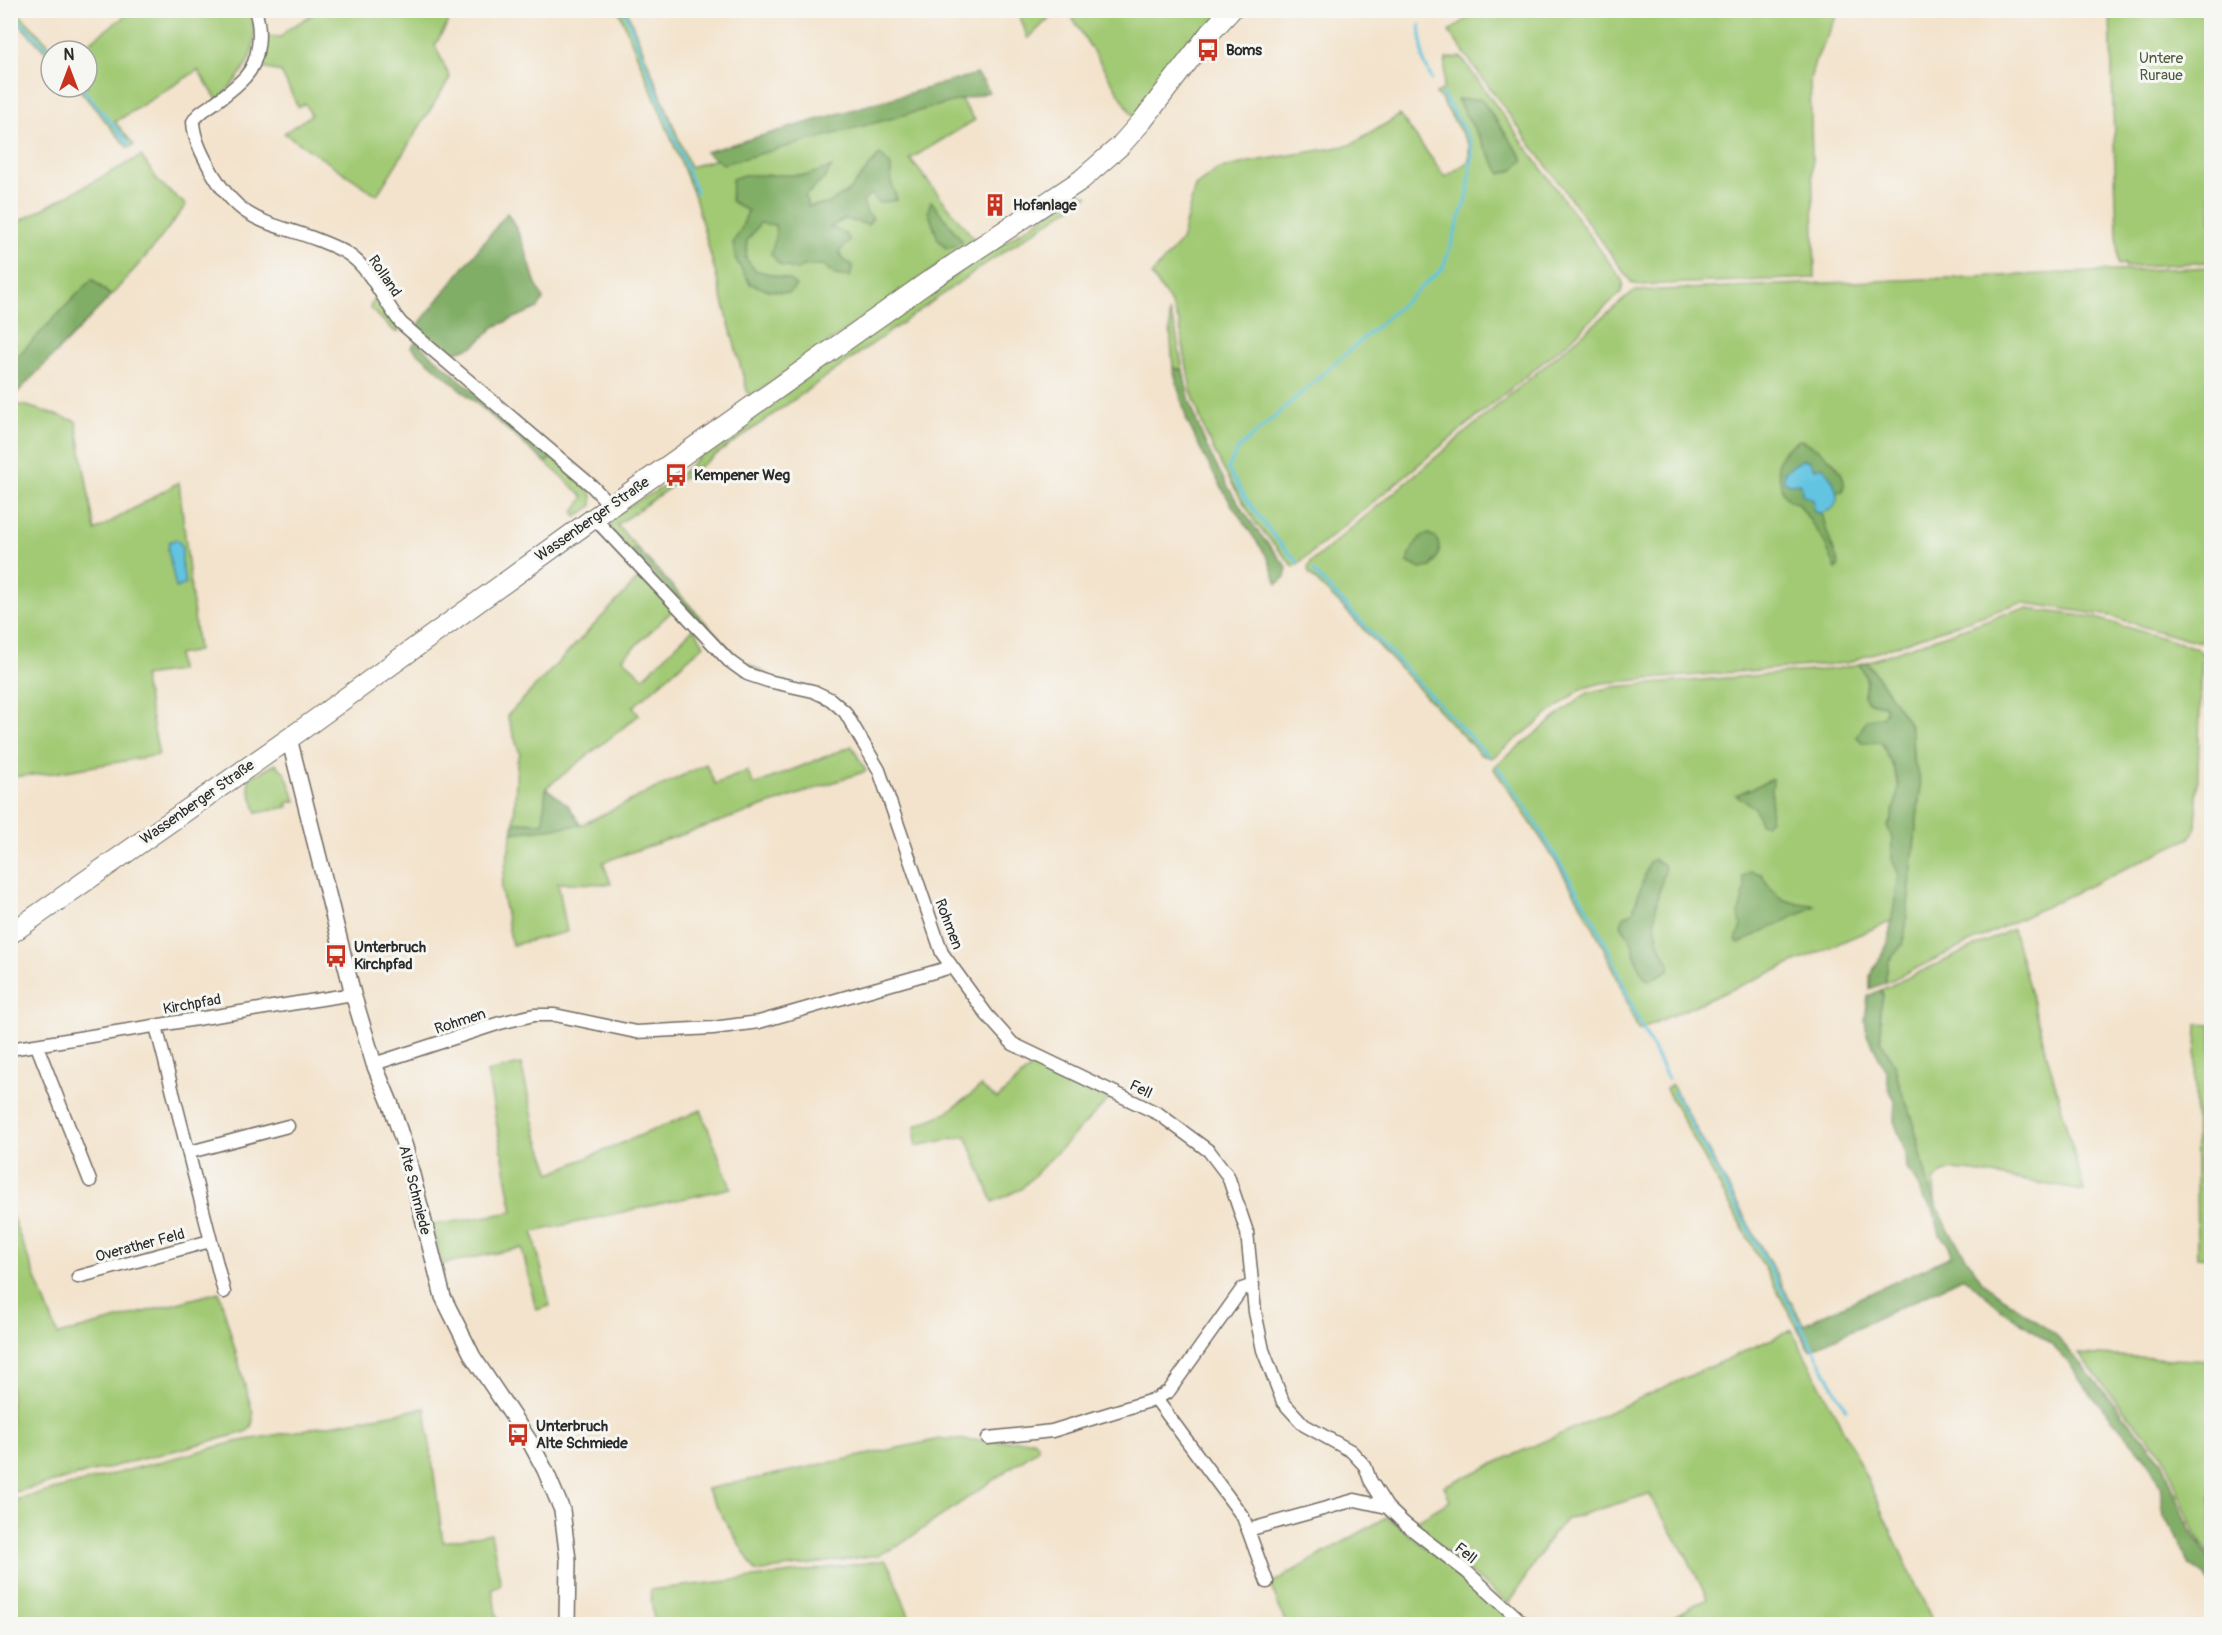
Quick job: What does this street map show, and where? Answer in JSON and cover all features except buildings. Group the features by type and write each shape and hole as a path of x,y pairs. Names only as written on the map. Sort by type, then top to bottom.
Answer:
{"main road":[{"name":"Wassenberger Straße","path":"10,934 932,279 1066,191 1120,146 1143,120 1209,34 1231,10"}],"street":[{"name":"Rolland","path":"255,10 259,33 251,69 215,103 199,113 193,122 206,161 231,201 273,226 330,245 346,252 360,263 378,286 389,308 401,322 592,486 610,506"},
{"name":"Rohmen","path":"374,1064 500,1023 534,1015 555,1015 636,1032 713,1028 759,1022 951,967 942,953 879,770 845,712 830,699 813,691 747,674 729,661 594,518"},
{"name":"Alte Schmiede","path":"289,738 353,994 374,1064 392,1105 405,1148 442,1297 473,1357 535,1451 562,1510 567,1560 567,1624"},
{"name":"Fell","path":"951,967 1012,1044 1159,1114 1209,1151 1228,1176 1247,1232 1255,1312 1263,1350 1283,1402 1304,1425 1351,1451 1365,1466 1370,1480 1387,1507 1467,1572 1524,1624"},
{"name":"Kirchpfad","path":"10,1050 353,994"},
{"path":"156,1026 224,1292"},
{"path":"37,1046 90,1181"},
{"path":"190,1152 288,1126"},
{"name":"Overather Feld","path":"78,1277 210,1241"},
{"path":"988,1438 1052,1431 1156,1399 1169,1391 1242,1289 1253,1285"},
{"path":"1156,1399 1243,1517 1267,1582"},
{"path":"1355,1500 1370,1480"},
{"name":"Fell","path":"1248,1530 1355,1500 1387,1507"}],"green space":[{"path":"11,10 16,11 43,39 39,39 39,45 11,15"},
{"path":"1478,10 1839,11 1815,62 1810,79 1815,278 1639,285 1632,283 1449,32"},
{"path":"132,11 249,11 254,38 253,49 243,71 218,101 198,70 115,122 134,145 128,148 87,99 99,99 99,39 94,39"},
{"path":"318,11 455,11 435,45 450,78 377,195 284,133 311,115 305,103 298,107 281,72 258,67 263,56 265,36 281,37 287,30"},
{"path":"619,11 627,11 690,167 953,89 975,120 910,159 975,240 749,398 695,197"},
{"path":"1018,11 1056,11 1028,39"},
{"path":"1068,11 1224,11 1136,121"},
{"name":"Untere Ruraue","path":"2110,11 2211,11 2211,262 2125,267 2125,264 2118,265"},
{"path":"1461,57 1622,280 1621,292 1570,340 1294,567 1257,525 1223,469 1205,432 1191,390 1179,322 1169,300 1151,275 1181,241 1195,186 1217,170 1249,162 1351,145 1400,115 1445,177 1469,161 1469,145 1436,94 1443,89 1446,59"},
{"path":"976,74 984,82 989,92 723,164 705,152"},
{"path":"1481,99 1524,160 1513,170 1501,174 1457,100"},
{"path":"880,154 891,166 891,181 897,200 879,203 871,194 863,202 867,213 873,218 868,225 845,219 830,227 846,234 850,241 839,252 843,260 853,265 850,277 835,275 823,265 802,266 797,270 780,265 771,254 776,236 775,225 760,223 747,241 746,259 755,270 790,280 796,286 789,293 750,284 736,260 733,243 748,211 731,201 732,179 743,175 807,175 832,167 824,179 805,196 808,206 828,204 850,190"},
{"path":"141,156 159,182 186,205 153,248 111,296 93,279 11,363 11,226"},
{"path":"1080,193 1088,196 988,262 617,525 638,549 631,551 611,529 612,518 672,481 705,449 899,312"},
{"path":"931,201 963,242 947,249 938,239 928,211"},
{"path":"507,213 520,236 543,300 538,308 494,327 474,346 447,355 415,329"},
{"path":"2211,267 2212,430 2203,640 2201,642 2111,616 2025,603 2016,604 1846,663 1602,683 1581,689 1492,758 1481,755 1309,574 1308,568 1311,562 1634,291"},
{"path":"92,279 111,296 11,397 11,363"},
{"path":"377,299 400,328 398,332 395,332 370,308"},
{"path":"1169,312 1175,328 1183,370 1173,368"},
{"path":"416,342 552,458 545,462 411,347"},
{"path":"1173,368 1183,370 1200,432 1229,489 1253,525 1287,568 1285,577 1277,584 1268,558 1230,502 1187,421"},
{"path":"11,404 27,406 76,421 95,531 179,482 198,651 178,655 179,671 143,676 159,755 55,773 11,777"},
{"path":"1800,440 1823,453 1842,475 1843,491 1836,492 1830,476 1814,469 1810,461 1799,462 1784,472 1794,482 1799,483 1812,499 1816,512 1822,513 1839,565 1836,569 1825,543 1798,503 1791,501 1783,494 1777,465 1786,450"},
{"path":"552,458 583,484 592,495 592,506 576,517 574,512 584,497 545,462"},
{"path":"1428,534 1436,537 1439,553 1431,567 1420,569 1407,562 1417,541"},
{"path":"638,549 739,659 777,680 738,664 631,551"},
{"path":"2211,568 2212,706 2206,706"},
{"path":"639,578 674,609 623,658 643,678 694,628 704,645 633,707 639,715 546,788 543,823 514,822 517,761 520,754 507,716"},
{"path":"2027,609 2093,617 2196,648 2202,653 2196,830 2190,838 1885,983 1888,962 1905,933 1920,790 1919,776 1913,760 1912,732 1907,720 1867,662 2013,611"},
{"path":"1867,662 1907,720 1912,732 1913,760 1919,776 1920,790 1902,945 1888,962 1885,983 1870,989 1870,976 1888,943 1899,875 1892,859 1892,838 1888,828 1898,791 1893,765 1881,742 1863,743 1857,737 1867,719 1882,717 1886,712 1884,705 1869,702 1864,698 1867,678 1859,664"},
{"path":"1859,664 1866,679 1864,694 1869,702 1884,705 1886,712 1882,717 1867,720 1873,742 1881,742 1897,773 1900,788 1888,827 1892,838 1892,859 1899,874 1893,920 1638,1030 1616,975 1590,921 1532,825 1494,769 1496,765 1590,692 1613,687 1836,669"},
{"path":"852,746 866,771 603,862 611,884 558,883 567,932 512,945 501,889 512,833 581,825 706,764 715,784 747,771 754,785"},
{"path":"276,764 285,773 296,801 287,803 288,807 257,813 249,789 249,778"},
{"path":"1773,779 1770,819 1765,824 1760,823 1755,808 1736,795"},
{"path":"546,788 568,805 581,825 512,833 514,822 543,823"},
{"path":"1654,859 1664,865 1665,869 1655,918 1658,940 1670,965 1669,970 1651,980 1646,979 1639,969 1630,939 1621,924 1624,917 1633,911 1649,862"},
{"path":"1751,871 1761,874 1777,896 1792,902 1815,906 1739,943 1736,940 1741,926 1739,914 1745,888 1742,877"},
{"path":"2013,929 2084,1191 1952,1170 1941,1174 1934,1182 1935,1201 1929,1188 1912,1117 1900,1088 1895,1066 1881,1041 1880,1010 1883,996 1881,990"},
{"path":"1881,990 1883,996 1880,1010 1881,1041 1895,1066 1900,1088 1912,1117 1929,1188 1948,1229 1982,1282 2057,1336 2162,1461 2190,1530 2211,1561 2211,1585 2205,1576 2188,1564 2180,1542 2164,1516 2160,1485 2148,1461 2088,1391 2069,1363 2048,1341 2002,1310 1964,1277 1810,1350 1797,1327 1951,1256 1949,1245 1940,1235 1933,1208 1923,1199 1916,1180 1907,1169 1906,1154 1894,1121 1895,1101 1889,1089 1886,1071 1867,1035 1865,1020 1868,996"},
{"path":"2197,1024 2211,1025 2211,1258 2197,1257 2195,1082"},
{"path":"521,1064 537,1135 551,1173 701,1110 731,1188 533,1232 550,1306 536,1310 522,1248 442,1264 432,1225 513,1212 487,1072"},
{"path":"1035,1064 1093,1088 1110,1098 1021,1189 993,1202 966,1136 916,1146 915,1126 946,1113 981,1087 997,1099"},
{"path":"1672,1085 1803,1324 1797,1327 1666,1089"},
{"path":"10,1211 58,1335 219,1292 253,1414 252,1424 248,1430 11,1493"},
{"path":"1792,1330 1853,1449 1934,1624 1660,1624 1707,1598 1688,1559 1649,1494 1567,1519 1551,1536 1509,1604 1411,1524 1450,1501 1444,1486"},
{"path":"2079,1354 2211,1361 2211,1557 2194,1532 2164,1456 2119,1405"},
{"path":"425,1408 443,1542 491,1533 501,1585 492,1588 497,1619 480,1622 480,1624 11,1624 11,1501 235,1442"},
{"path":"940,1439 1033,1440 1038,1445 1038,1449 898,1546 878,1555 756,1572 706,1489"},
{"path":"1387,1517 1490,1598 1518,1624 1286,1624 1270,1584"},
{"path":"885,1560 891,1568 912,1624 639,1624 654,1621 650,1590"}],"water":[{"path":"1803,459 1810,461 1814,469 1822,466 1832,480 1837,495 1836,502 1833,508 1826,512 1816,513 1812,499 1802,495 1800,483 1789,484 1784,481 1784,472"},
{"path":"176,539 182,547 182,568 186,584 176,588 168,550 169,542"}],"waterway":[{"path":"624,10 696,192"},
{"path":"10,12 39,40"},
{"path":"1420,25 1423,59 1432,80"},
{"path":"1298,562 1260,518 1228,469 1238,449 1443,268 1468,194 1472,152 1470,140 1442,94"},
{"path":"91,99 130,145"},
{"path":"1313,571 1487,755"},
{"path":"1498,768 1527,809 1592,916 1635,1013 1668,1079"},
{"path":"1674,1092 1846,1409"}],"place":[{"name":"Boms","path":"1208,50"},
{"name":"Hofanlage","path":"995,205"},
{"name":"Kempener Weg","path":"676,475"},
{"name":"Unterbruch Kirchpfad","path":"336,956"},
{"name":"Unterbruch Alte Schmiede","path":"518,1435"}]}
